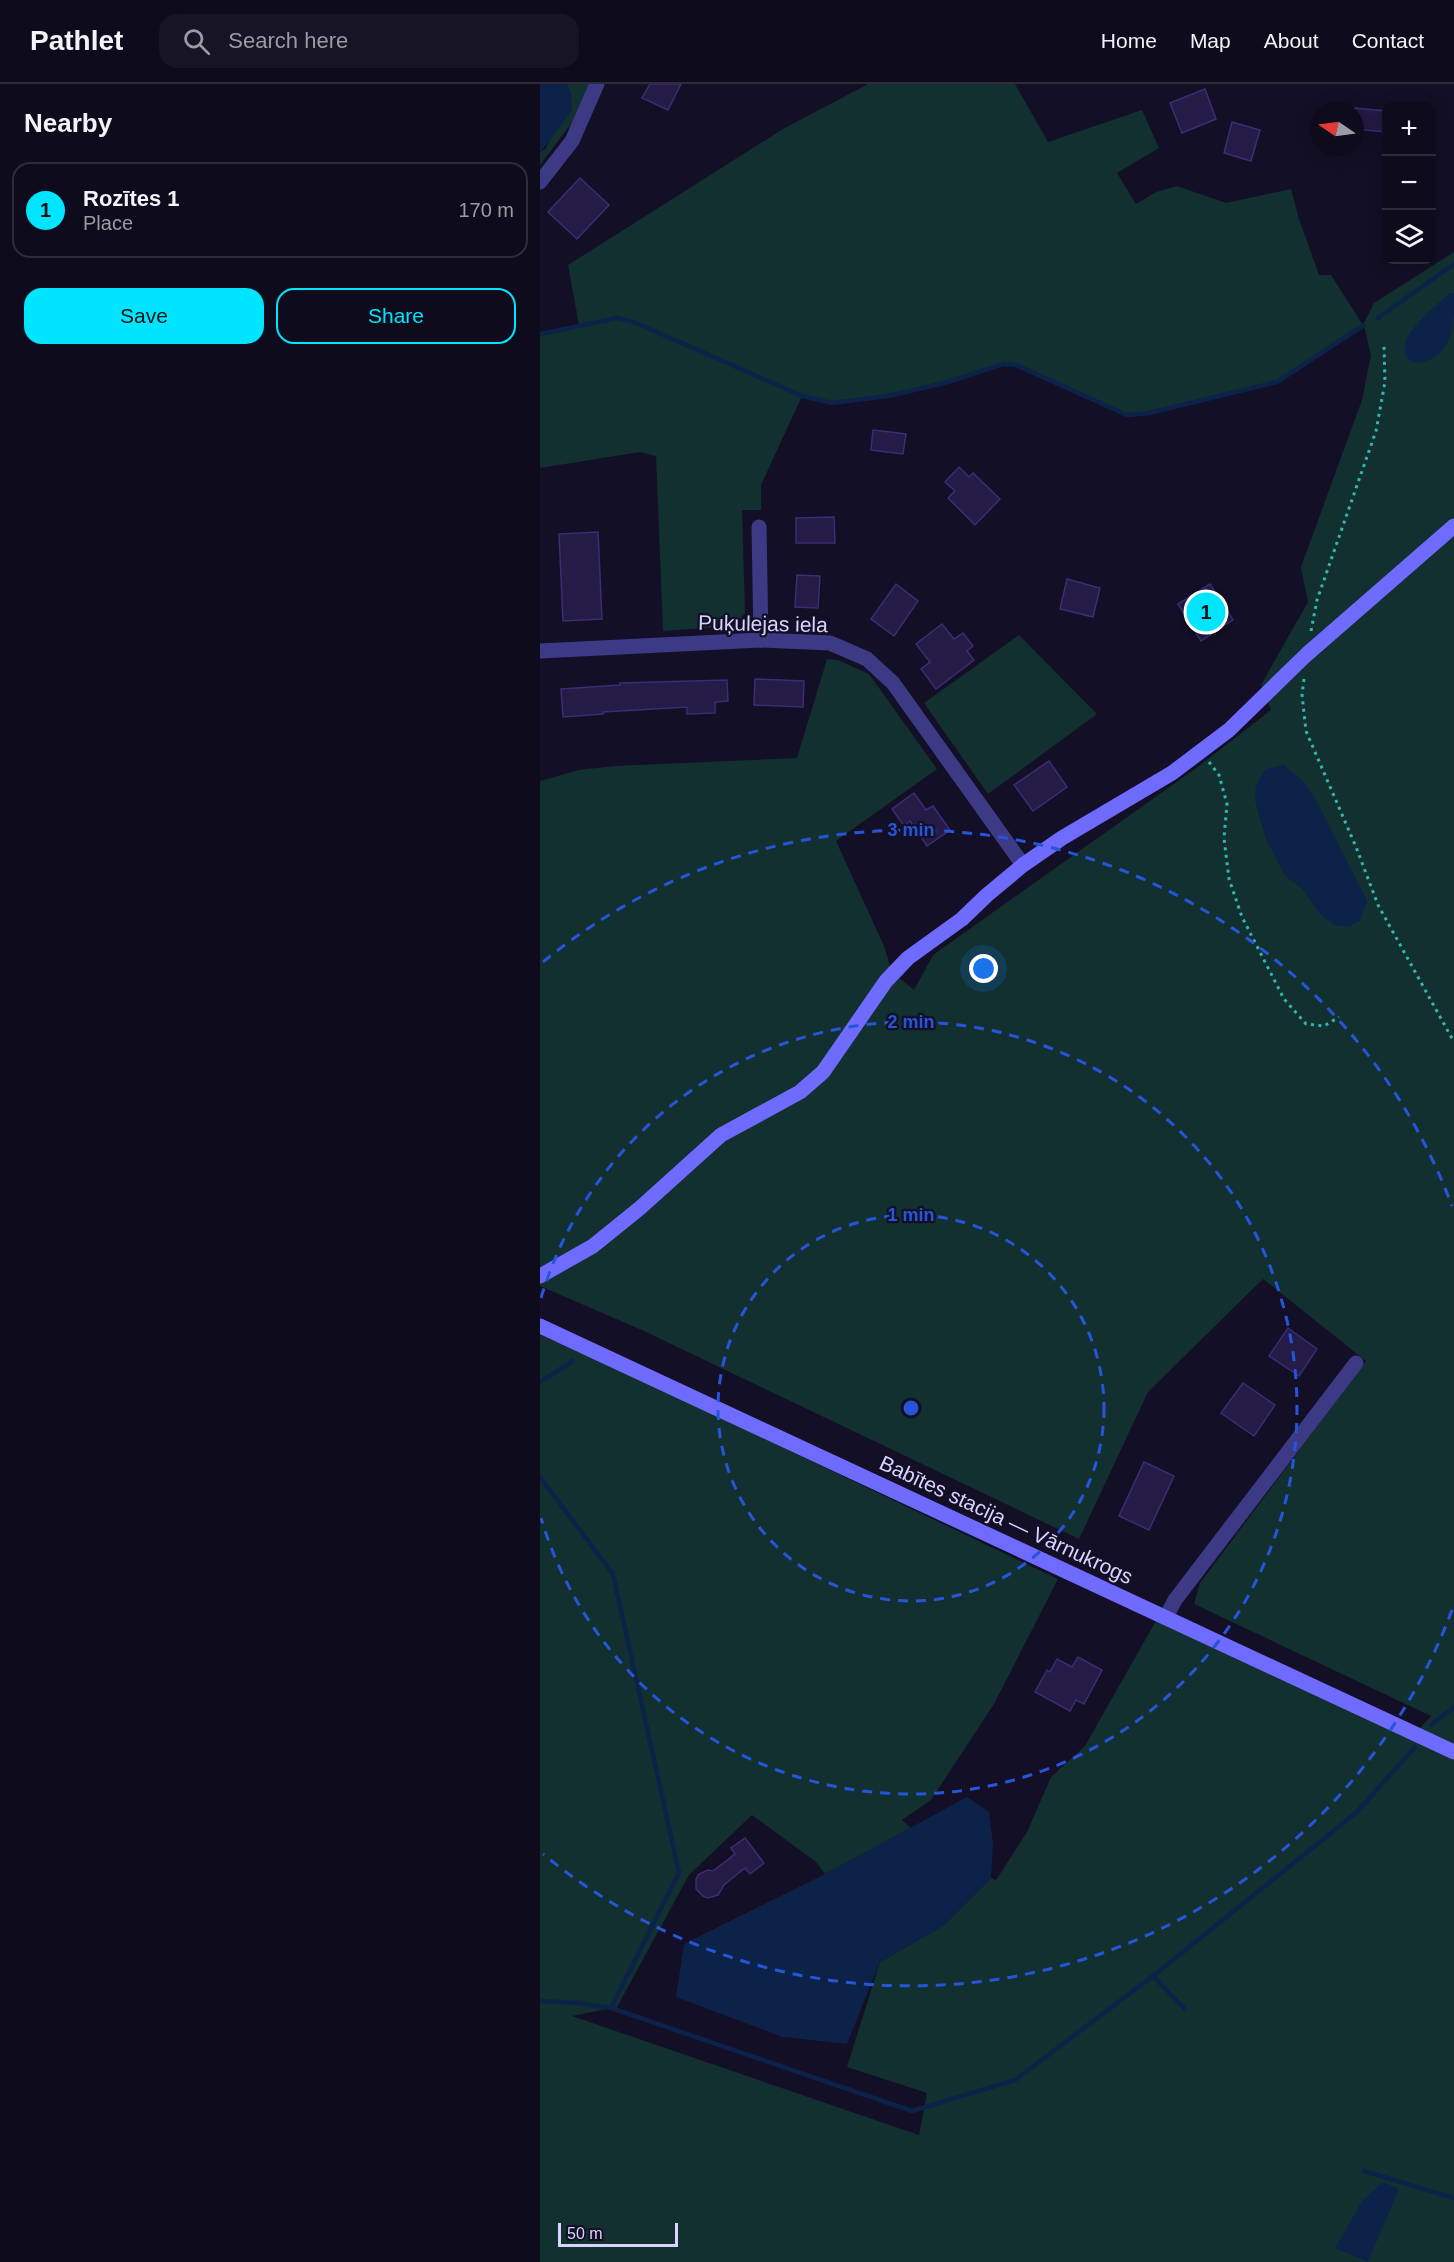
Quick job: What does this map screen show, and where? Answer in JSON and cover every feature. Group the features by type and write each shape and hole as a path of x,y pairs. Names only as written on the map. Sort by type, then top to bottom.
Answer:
{"street":[{"path":"540,182 572,141 597,84"},
{"path":"540,1276 593,1246 640,1208 721,1135 800,1092 823,1072 886,981 908,958 962,919 1023,864 1062,838 1172,773 1229,730 1306,655 1454,526"},
{"path":"759,527 761,640"},
{"name":"Puķulejas iela","path":"540,651 761,640 830,643 867,659 893,683 1023,864"},
{"name":"Babītes stacija — Vārnukrogs","path":"540,1326 1454,1752"},
{"path":"1166,1617 1181,1591 1356,1363"}],"path":[{"path":"1384,346 1385,382 1376,431 1317,600 1306,655 1302,694 1306,731 1356,847 1378,905 1454,1042"},
{"path":"1201,752 1219,775 1227,804 1224,838 1229,879 1242,917 1284,999 1306,1024 1323,1026 1339,1017"}],"green space":[{"path":"566,84 591,84 583,108 540,165 540,153 546,148 571,93"},
{"path":"868,84 1015,84 1048,142 1142,110 1159,148 1117,173 1136,204 1156,192 1177,186 1226,203 1291,189 1319,275 1331,275 1363,325 1374,303 1454,252 1454,2262 540,2262 540,1335 625,1372 1058,1579 994,1704 931,1800 902,1820 911,1828 825,1874 816,1862 752,1815 689,1875 617,2007 572,2016 919,2135 927,2093 847,2067 880,1962 944,1925 991,1878 996,1880 1027,1832 1051,1777 1085,1746 1157,1619 1410,1739 1431,1716 1194,1604 1200,1583 1366,1361 1263,1279 1148,1392 1079,1539 644,1331 540,1286 540,781 579,770 615,766 797,758 827,659 838,660 869,674 937,769 836,841 884,946 892,972 914,990 933,955 1199,766 1271,710 1261,685 1308,602 1301,567 1362,400 1371,355 1364,326 1277,382 1149,413 1127,415 1016,365 1003,364 945,383 888,396 832,403 802,396 761,485 761,510 742,510 745,613 734,626 663,631 656,456 640,452 540,468 540,334 579,325 568,265 783,129","holes":["1255,799 1321,915 1303,889 1285,875 1266,838"]},
{"path":"1019,635 1097,714 988,794 924,703"}],"water":[{"path":"540,84 566,84 571,93 572,110 540,153"},
{"path":"1450,293 1454,293 1454,305 1449,339 1438,355 1415,363 1406,357 1405,345 1408,337 1424,316"},
{"path":"1284,765 1303,781 1316,800 1367,901 1360,920 1349,927 1335,925 1321,915 1303,889 1285,875 1266,838 1255,799 1256,785 1266,769"},
{"path":"967,1797 989,1812 993,1843 991,1878 944,1925 880,1962 847,2044 783,2037 676,1997 684,1944 825,1874"},
{"path":"1383,2182 1399,2189 1368,2262 1335,2248 1362,2201"}],"building":[{"path":"650,84 681,84 668,110 642,98"},
{"path":"1205,89 1216,119 1182,133 1170,103"},
{"path":"1364,109 1382,111 1382,132 1364,130"},
{"path":"1232,122 1260,130 1251,161 1224,153"},
{"path":"580,178 609,205 577,239 548,212"},
{"path":"873,430 906,434 903,454 871,450"},
{"path":"959,467 969,477 973,473 1000,499 975,525 948,498 955,491 945,482"},
{"path":"834,517 835,543 796,543 796,518"},
{"path":"598,532 602,619 563,621 559,534"},
{"path":"797,575 820,576 818,608 795,607"},
{"path":"1067,579 1100,588 1093,617 1060,609"},
{"path":"896,584 918,601 894,636 871,619"},
{"path":"1210,584 1233,620 1201,641 1178,604"},
{"path":"942,624 954,639 963,633 973,646 967,651 974,660 936,689 921,669 930,662 916,644"},
{"path":"755,679 804,681 803,707 754,705"},
{"path":"727,680 728,701 715,702 715,713 687,714 687,707 563,717 561,689 620,685 620,683"},
{"path":"1049,761 1067,787 1033,811 1014,785"},
{"path":"914,793 926,810 933,806 950,830 927,846 910,821 904,826 892,809"},
{"path":"1288,1328 1317,1349 1299,1376 1269,1356"},
{"path":"1243,1383 1275,1405 1254,1436 1221,1413"},
{"path":"1144,1462 1174,1476 1149,1530 1119,1516"},
{"path":"1078,1657 1102,1670 1084,1704 1076,1700 1070,1711 1035,1692 1047,1670 1050,1672 1057,1659 1072,1667"},
{"path":"745,1838 764,1863 750,1874 745,1868 724,1885 718,1895 708,1898 703,1896 696,1889 696,1879 699,1874 708,1870 713,1871 735,1854 731,1848"}],"waterway":[{"path":"1378,318 1454,264"},
{"path":"540,334 617,318 634,322 802,396 832,403 888,396 945,383 1003,364 1016,365 1127,415 1149,413 1277,382 1364,325"},
{"path":"540,1382 573,1361"},
{"path":"540,1477 613,1574 679,1873 611,2008"},
{"path":"1431,1725 1454,1707"},
{"path":"540,2001 611,2008 912,2111 1015,2080 1153,1976 1357,1812 1415,1747"},
{"path":"1153,1976 1185,2009"},
{"path":"1364,2171 1454,2198"}],"place":[{"name":"Rozītes 1","path":"1206,612"}]}
